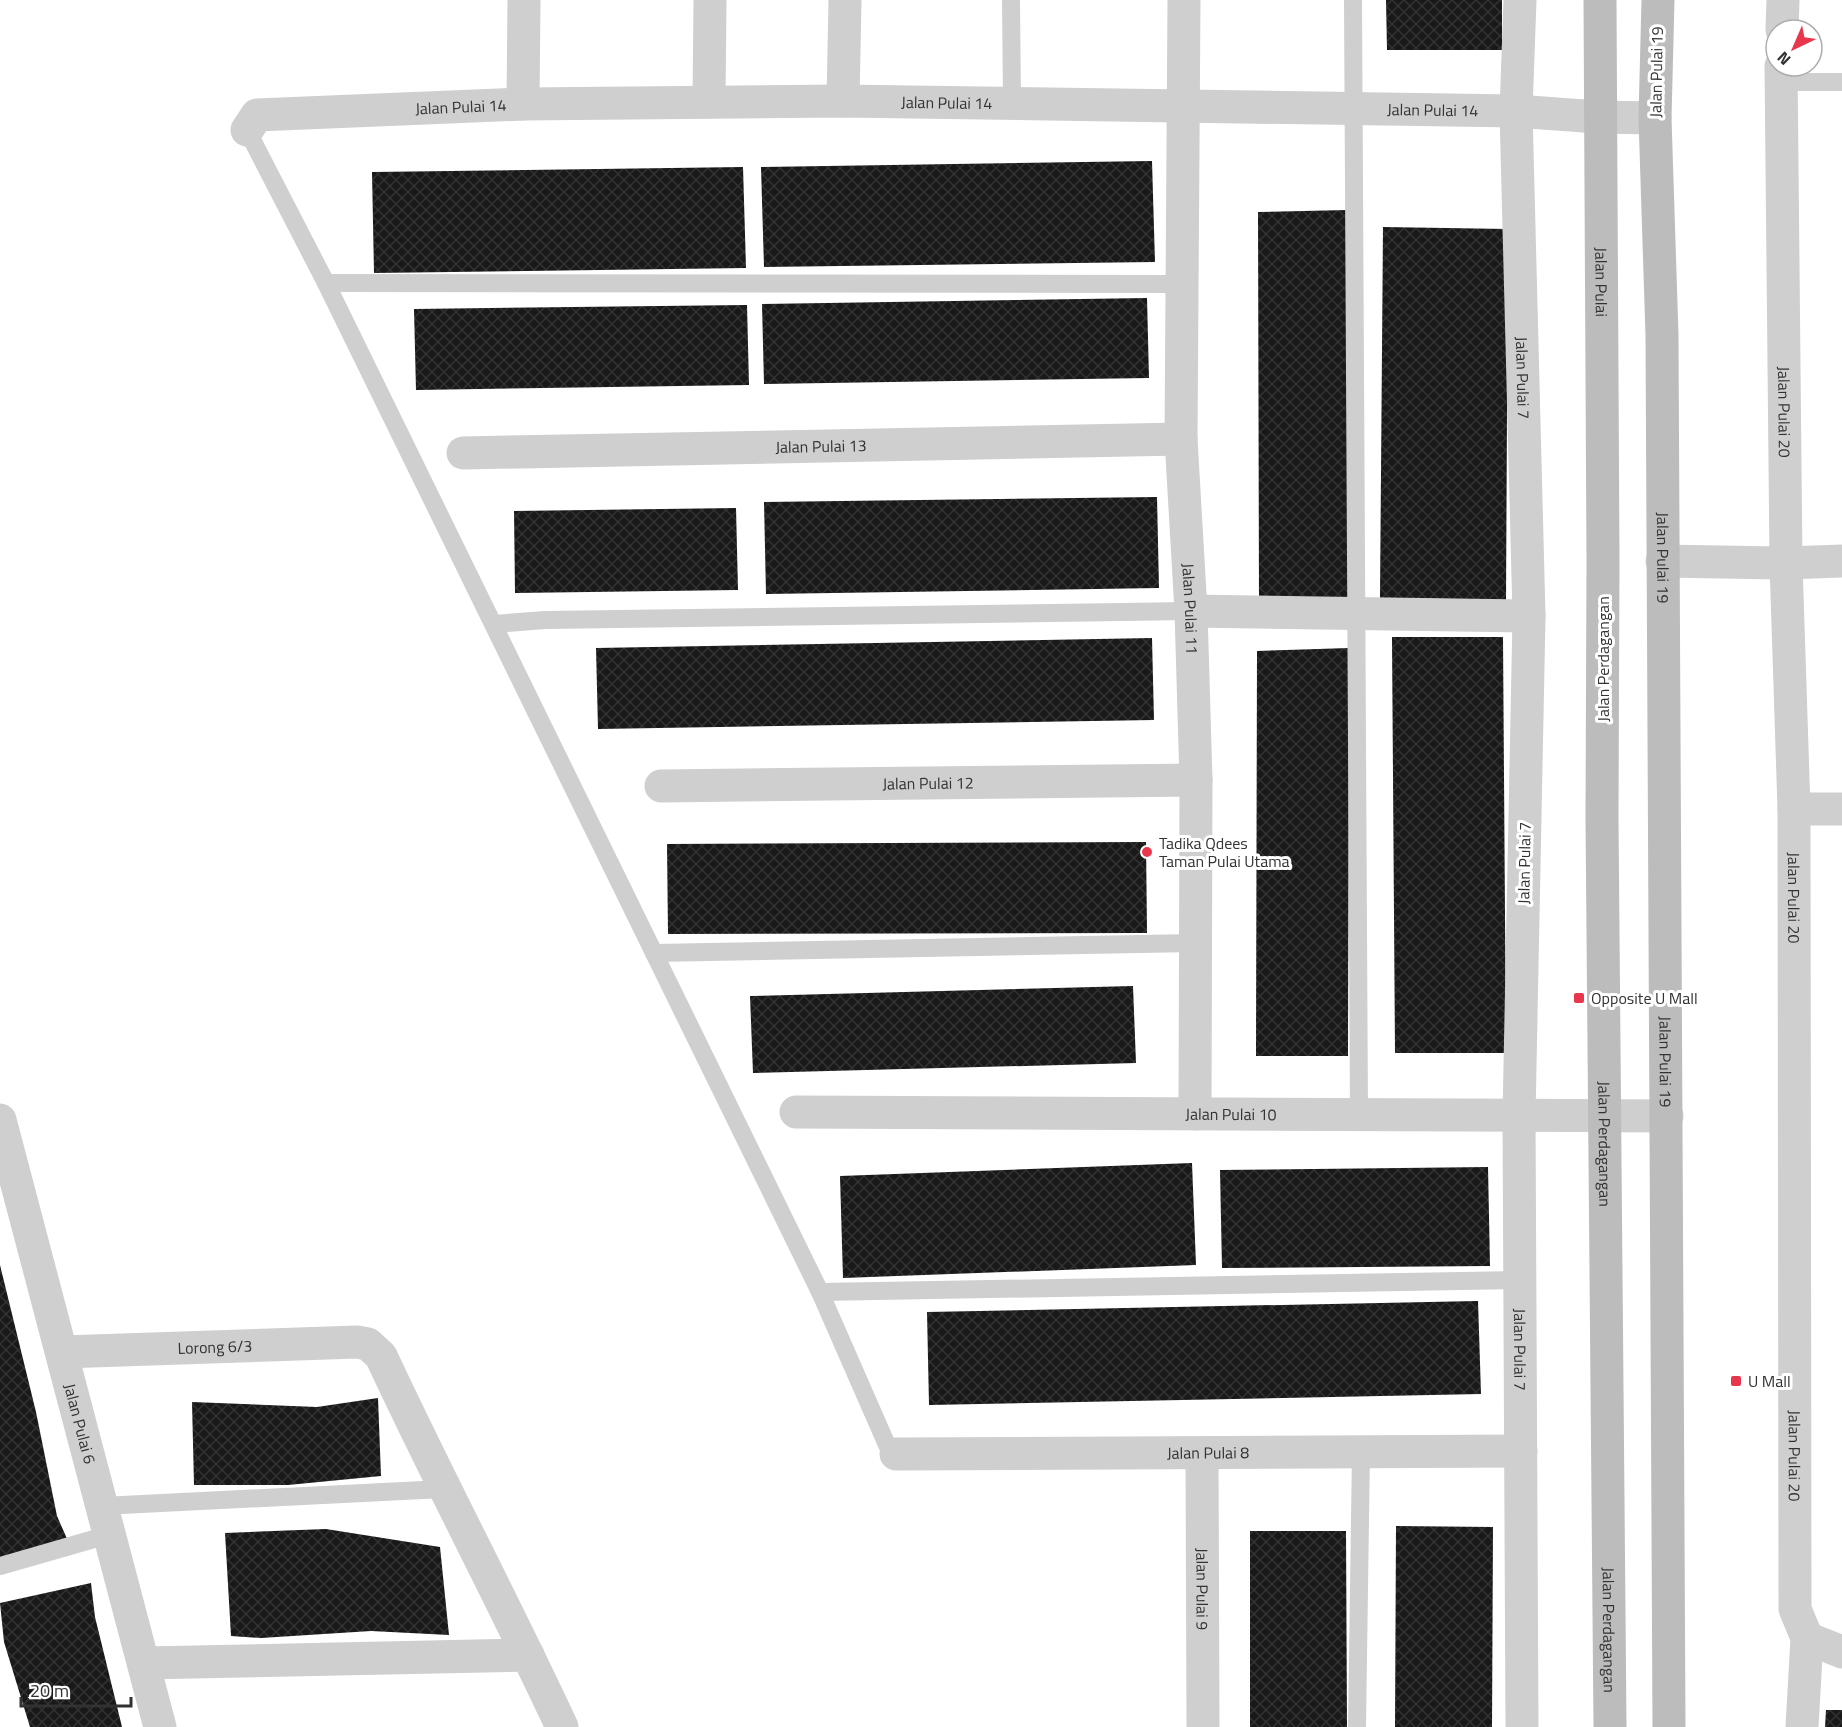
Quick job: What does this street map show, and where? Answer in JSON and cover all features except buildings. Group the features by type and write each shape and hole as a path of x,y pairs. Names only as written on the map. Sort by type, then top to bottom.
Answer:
{"main road":[{"name":"Jalan Pulai","path":"1600,0 1598,117 1603,563"},
{"name":"Jalan Pulai 19","path":"1658,0 1655,118 1662,335 1667,1116"},
{"name":"Jalan Perdagangan","path":"1603,563 1602,819 1610,1727"},
{"path":"1667,1116 1669,1727"}],"street":[{"path":"523,104 524,0"},
{"path":"709,102 710,0"},
{"path":"843,100 845,0"},
{"name":"Jalan Pulai 11","path":"1184,0 1181,439 1191,611 1196,780 1195,1114"},
{"name":"Jalan Pulai 7","path":"1520,0 1516,111 1529,615 1519,1116 1522,1727"},
{"path":"1782,18 1783,0"},
{"name":"Jalan Pulai 20","path":"1781,78 1786,563 1794,809 1796,1609 1807,1638 1802,1727"},
{"name":"Jalan Pulai 14","path":"247,130 257,115 523,104 843,100 1516,111 1598,117 1655,118"},
{"name":"Jalan Pulai 13","path":"463,453 1181,439"},
{"path":"1662,561 1786,563 1842,561"},
{"path":"1191,611 1529,615"},
{"name":"Jalan Pulai 12","path":"661,786 1196,780"},
{"path":"1794,809 1842,809"},
{"name":"Jalan Pulai 10","path":"795,1112 1667,1116"},
{"name":"Jalan Pulai 6","path":"0,1120 5,1163 62,1352 160,1727"},
{"name":"Lorong 6/3","path":"62,1352 357,1342 368,1344 381,1356 443,1490"},
{"name":"Jalan Pulai 8","path":"896,1454 1521,1450"},
{"name":"Jalan Pulai 9","path":"1202,1453 1203,1727"},
{"path":"443,1490 528,1655 562,1727"},
{"path":"1807,1638 1842,1652"},
{"path":"144,1663 528,1655"}],"lane":[{"path":"1011,0 1012,102"},
{"path":"1353,0 1359,1115"},
{"path":"1812,78 1842,82"},
{"path":"247,130 326,283 494,624 820,1292 887,1445 896,1454"},
{"path":"326,283 1183,284"},
{"path":"494,624 545,620 1191,611"},
{"path":"654,953 1195,943"},
{"path":"820,1292 1520,1280"},
{"path":"1357,1727 1361,1451"},
{"path":"0,1566 105,1520 443,1490"}],"place":[{"name":"Tadika Qdees Taman Pulai Utama","path":"1147,852"},
{"name":"Opposite U Mall","path":"1579,998"},
{"name":"U Mall","path":"1736,1381"}]}
